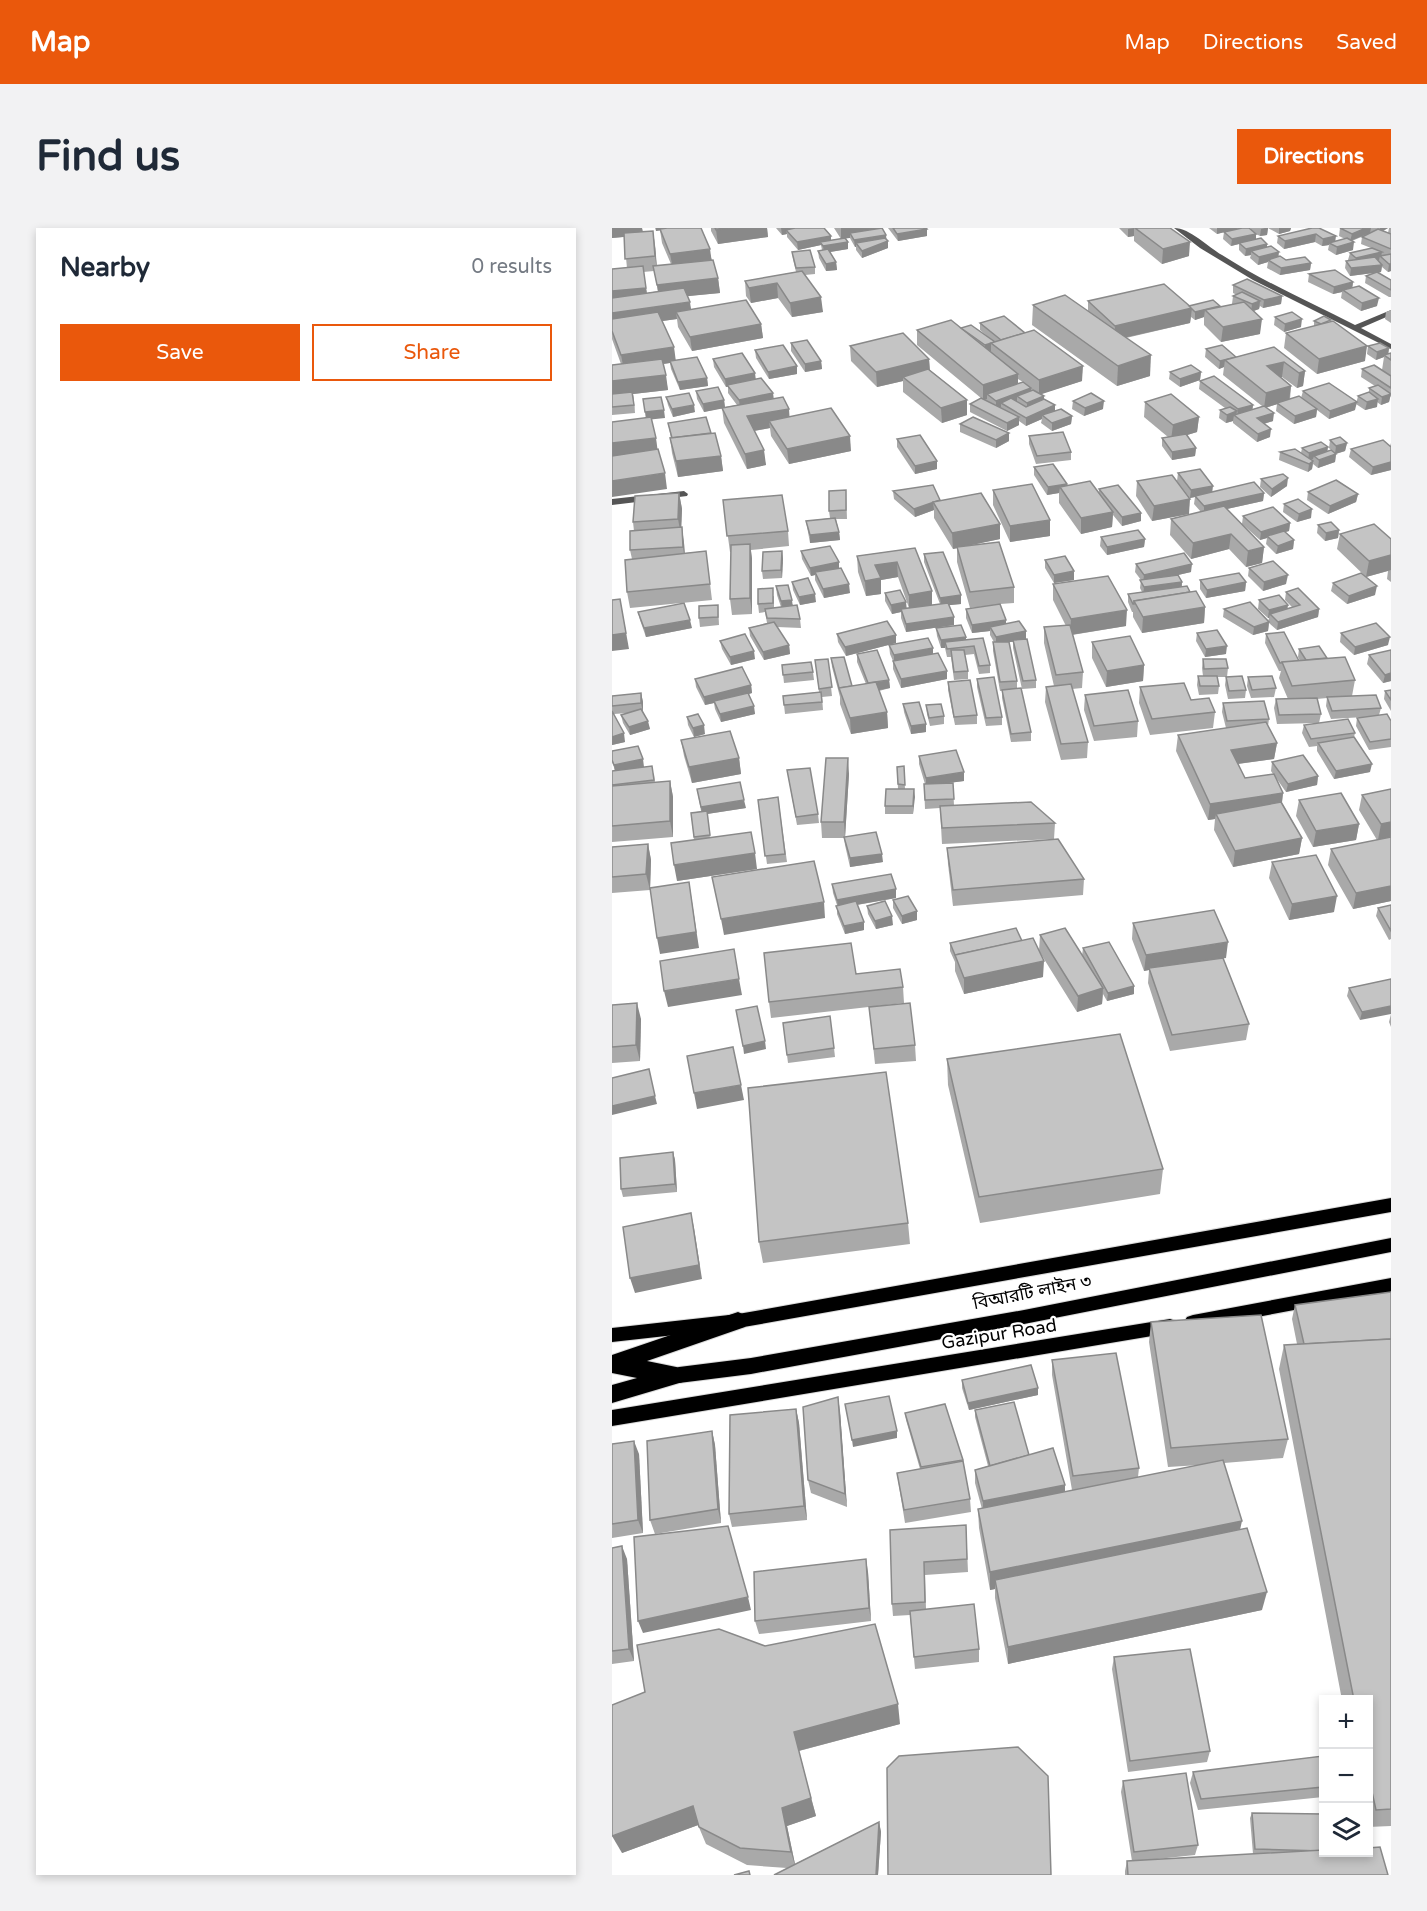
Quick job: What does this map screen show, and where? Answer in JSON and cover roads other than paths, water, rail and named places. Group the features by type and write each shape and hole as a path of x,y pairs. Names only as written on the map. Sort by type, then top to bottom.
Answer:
{"highway":[{"path":"612,1365 738,1321"},
{"name":"বিআরটি লাইন ৩","path":"612,1365 679,1375"},
{"name":"বিআরটি লাইন ৩","path":"612,1394 679,1375"}],"main road":[{"path":"612,1335 738,1321 1391,1205"},
{"name":"বিআরটি লাইন ৩","path":"679,1375 751,1366 1001,1321 1391,1245"},
{"name":"Gazipur Road","path":"612,1418 1120,1335 1391,1285"}],"street":[{"path":"1178,228 1207,251 1265,284 1356,327 1391,347"},
{"path":"1356,327 1391,312"},
{"path":"612,502 684,494"}]}
